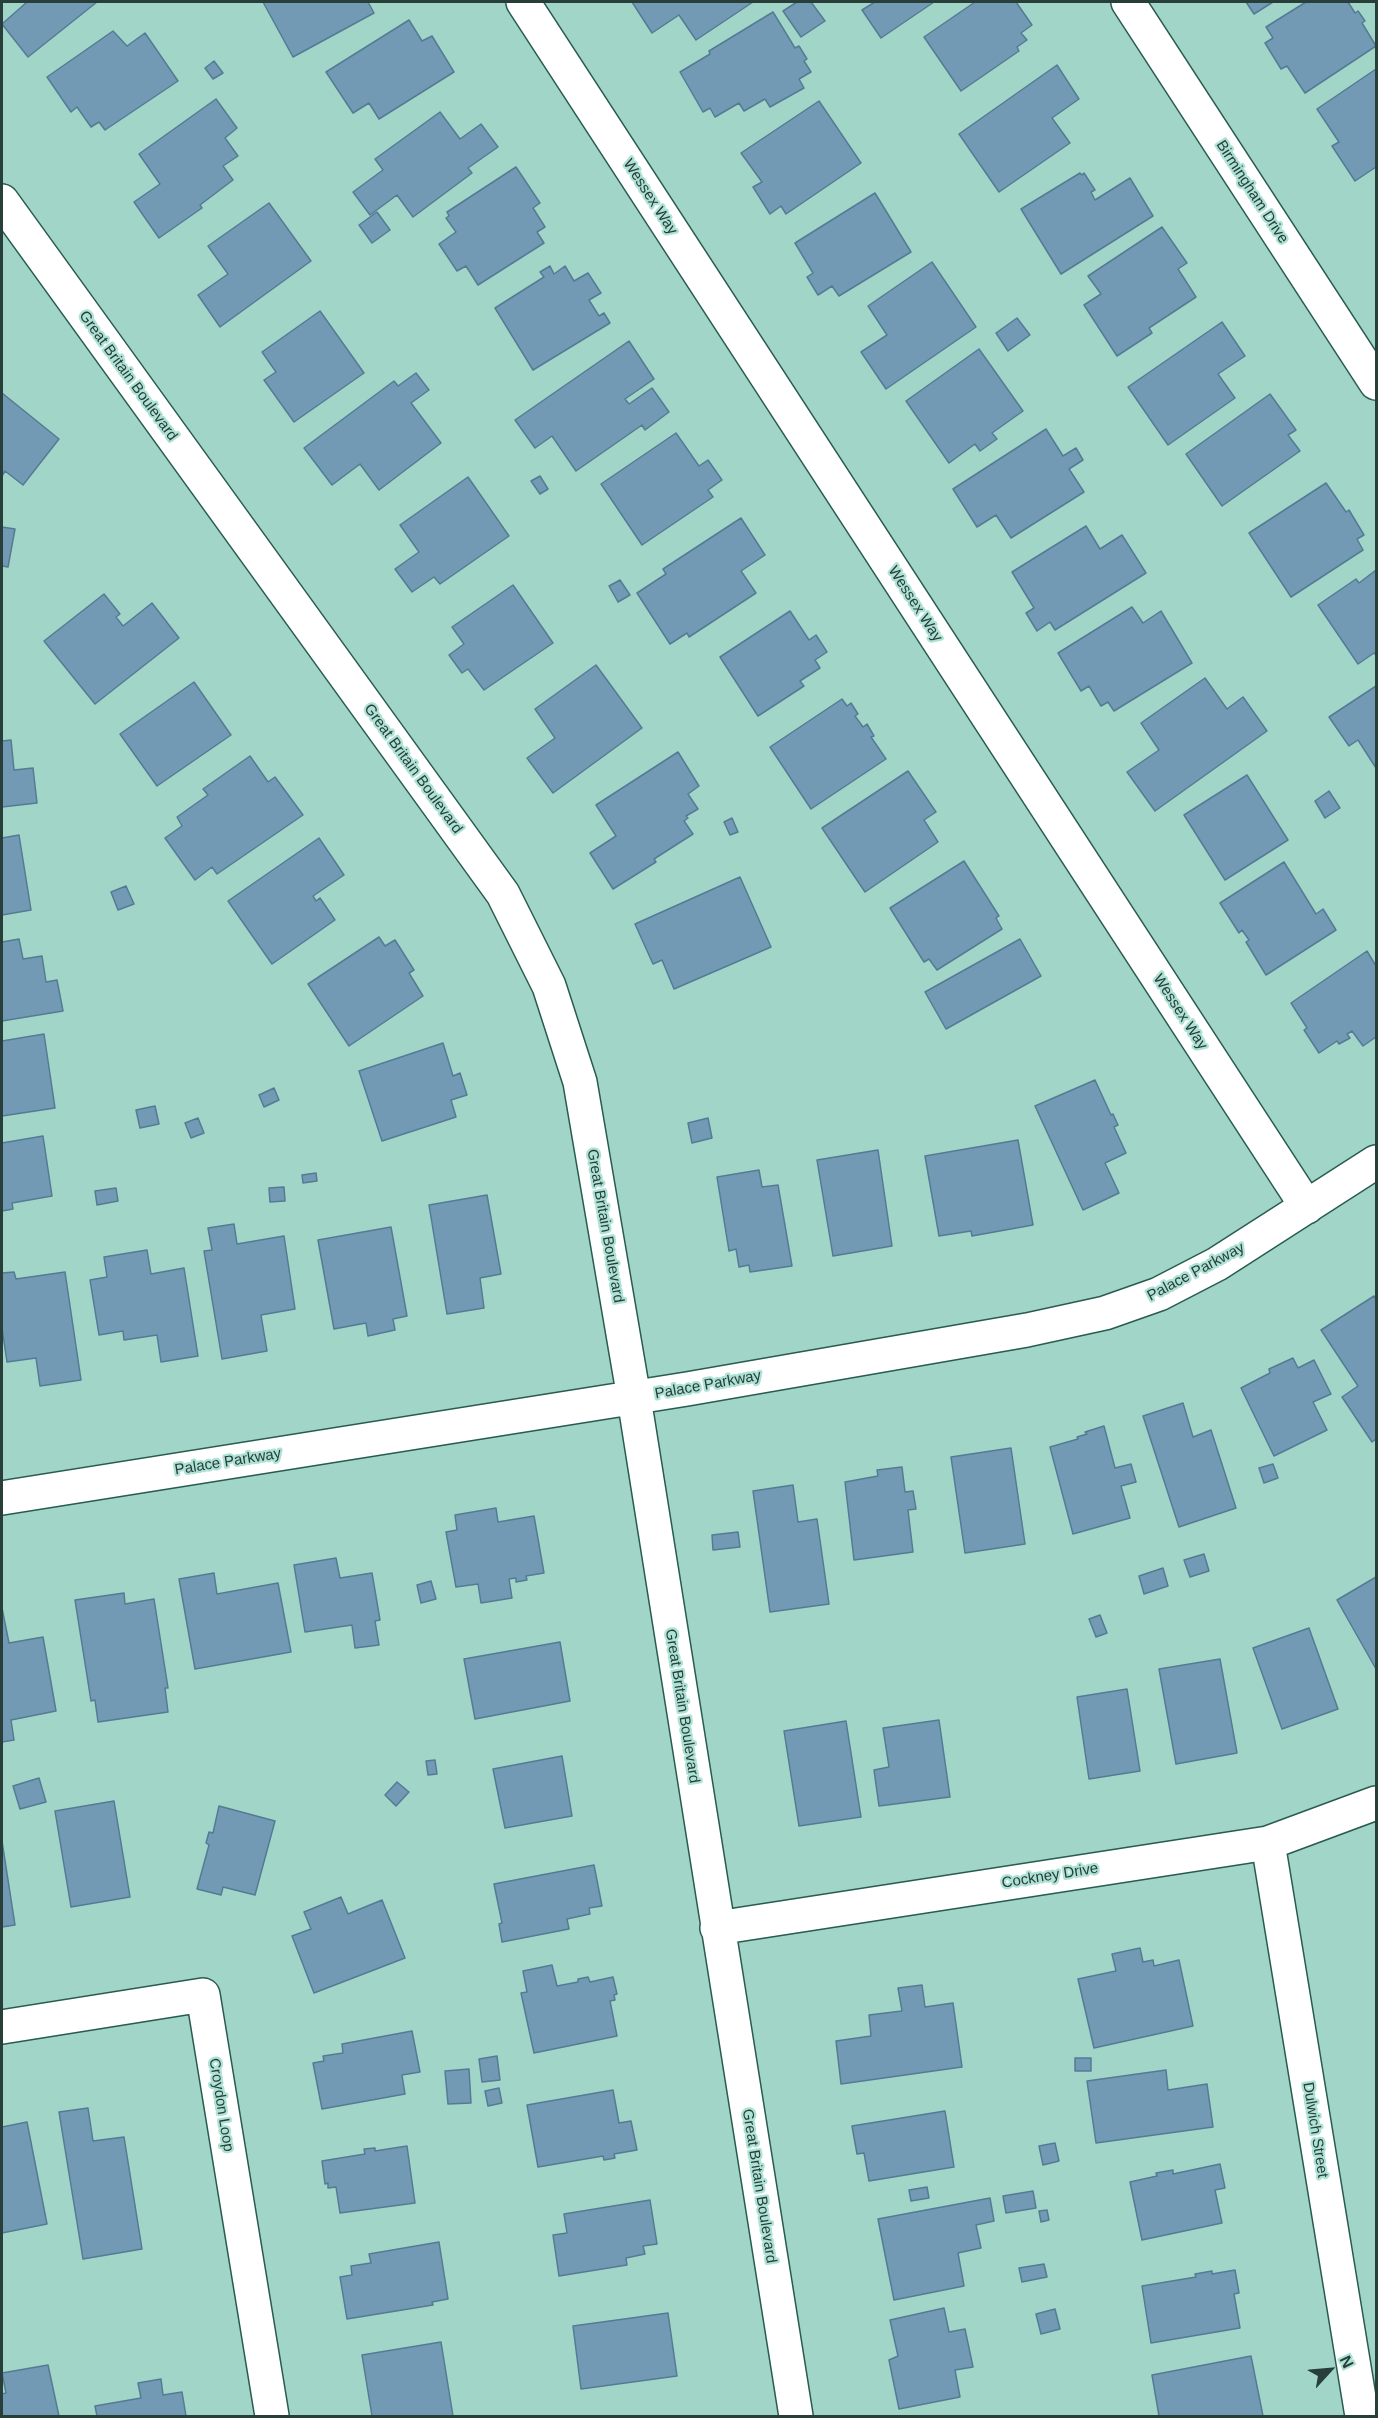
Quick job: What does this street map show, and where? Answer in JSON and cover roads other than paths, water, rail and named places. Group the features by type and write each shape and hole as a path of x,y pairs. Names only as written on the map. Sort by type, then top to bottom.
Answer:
{"street":[{"name":"Wessex Way","path":"523,2 1307,1207"},
{"name":"Birmingham Drive","path":"1128,2 1377,383"},
{"name":"Great Britain Boulevard","path":"6,216 503,894 549,986 580,1082 634,1398 796,2416"},
{"name":"Palace Parkway","path":"2,1498 634,1398 1027,1330 1105,1313 1159,1294 1217,1264 1377,1162"},
{"name":"Cockney Drive","path":"717,1928 1268,1842 1377,1803"},
{"name":"Dulwich Street","path":"1268,1842 1362,2416"},
{"name":"Croydon Loop","path":"2,2027 203,1995 272,2416"}]}
